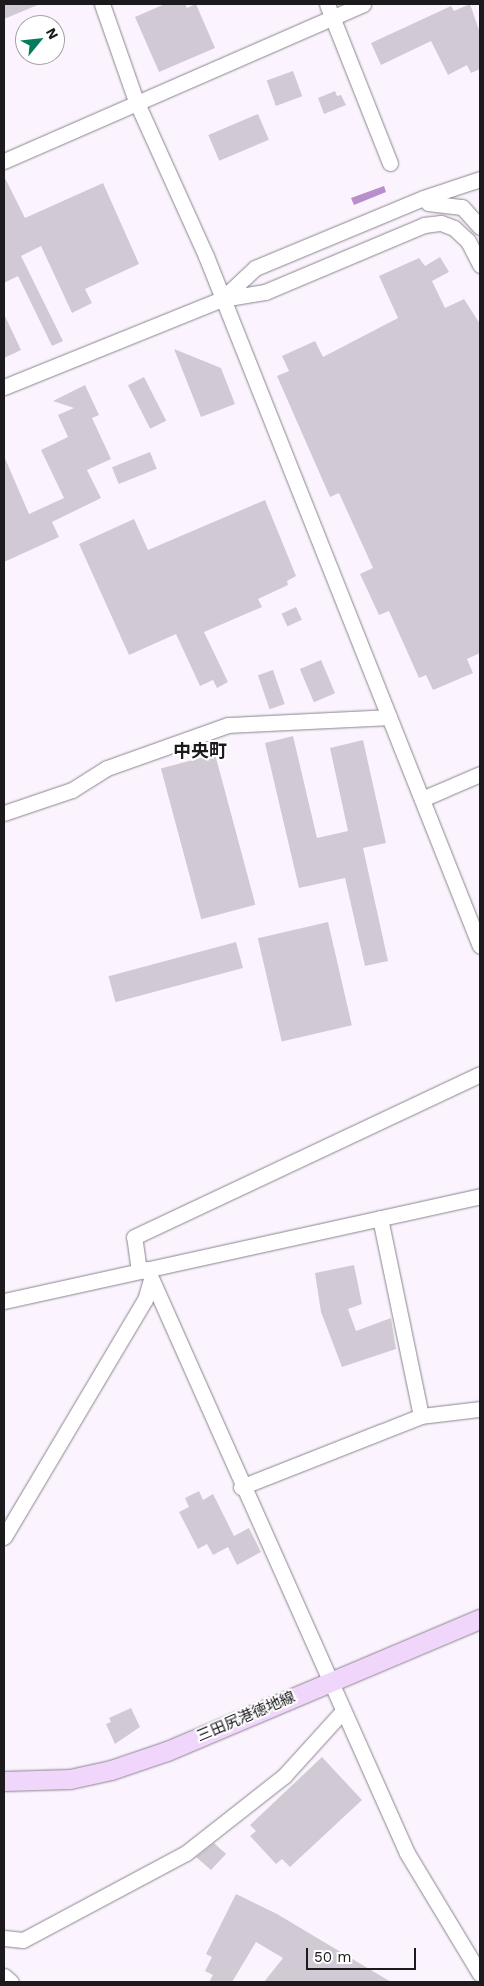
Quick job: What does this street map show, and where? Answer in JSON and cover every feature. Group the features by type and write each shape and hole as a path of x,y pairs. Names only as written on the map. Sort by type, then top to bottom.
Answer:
{"main road":[{"name":"三田尻港徳地線","path":"4,1781 70,1779 111,1770 328,1683 480,1619"}],"street":[{"path":"102,4 136,101 222,298 480,946"},
{"path":"4,161 330,11 363,4"},
{"path":"330,11 390,163"},
{"path":"222,298 255,268 480,179"},
{"path":"404,208 440,201 470,213 480,227"},
{"path":"4,387 222,298 265,292 433,223 448,225 462,234 480,265"},
{"path":"4,813 72,790 107,768 228,725 389,717"},
{"path":"422,799 480,774"},
{"path":"480,1074 134,1237 145,1274 328,1683 343,1711 407,1853 480,1974"},
{"path":"4,1301 145,1274 480,1196"},
{"path":"380,1218 421,1416"},
{"path":"4,1537 145,1300 145,1274"},
{"path":"241,1487 421,1416 480,1409"},
{"path":"4,1938 23,1940 186,1853 284,1776 343,1711"},
{"path":"4,1976 11,1982"}],"shaded area":[{"path":"384,186 386,192 354,205 351,198"}],"building":[{"path":"4,4 40,4 4,19"},
{"path":"165,4 185,4 187,8 196,4 215,48 159,72 135,17"},
{"path":"470,4 480,33 480,69 471,73 467,65 448,75 431,41 381,65 371,43 451,6 454,11"},
{"path":"293,71 302,96 276,106 267,81"},
{"path":"335,91 337,96 341,95 346,105 324,114 318,98"},
{"path":"258,114 269,140 219,161 208,135"},
{"path":"4,176 25,218 103,183 139,264 85,289 92,303 72,313 41,246 21,256 63,341 52,346 18,276 4,283"},
{"path":"440,257 449,272 432,281 445,308 464,299 480,324 480,653 467,659 473,673 433,690 426,675 419,678 389,611 379,615 360,574 373,568 339,493 330,497 277,376 289,371 282,356 315,341 323,357 398,318 379,276 419,258 425,266"},
{"path":"4,314 21,350 4,358"},
{"path":"174,349 221,368 235,404 201,417"},
{"path":"144,377 166,421 150,429 128,385"},
{"path":"85,385 99,415 92,418 111,459 87,470 101,498 52,522 59,537 4,562 4,456 29,514 64,498 41,450 68,437 58,415 74,408 53,401"},
{"path":"150,452 157,469 119,484 112,467"},
{"path":"265,500 296,576 287,581 288,585 258,599 262,607 204,632 228,682 217,688 213,680 200,686 176,634 129,655 79,544 134,519 148,550"},
{"path":"296,607 302,620 287,626 281,614"},
{"path":"321,660 335,693 314,702 300,669"},
{"path":"273,670 285,704 270,709 258,675"},
{"path":"293,736 317,838 348,831 330,748 363,740 386,843 363,848 388,961 365,966 345,878 299,888 265,743"},
{"path":"215,754 255,905 201,919 161,768"},
{"path":"328,922 352,1025 282,1041 258,938"},
{"path":"236,942 243,968 115,1002 108,976"},
{"path":"354,1265 362,1304 348,1309 356,1331 391,1318 396,1349 342,1367 321,1312 315,1273"},
{"path":"199,1491 203,1500 213,1494 234,1536 249,1528 261,1552 237,1565 228,1547 213,1555 207,1544 198,1549 179,1512 189,1507 185,1498"},
{"path":"131,1708 140,1727 115,1744 106,1724 111,1722 109,1718"},
{"path":"322,1757 362,1800 290,1867 282,1859 276,1864 250,1836 256,1831 250,1825"},
{"path":"214,1843 226,1854 211,1870 196,1857"},
{"path":"236,1894 277,1914 391,1982 264,1982 283,1958 256,1942 232,1982 209,1982 213,1975 205,1971 212,1957 206,1954"}],"district":[{"name":"中央町","path":"200,751"}]}
